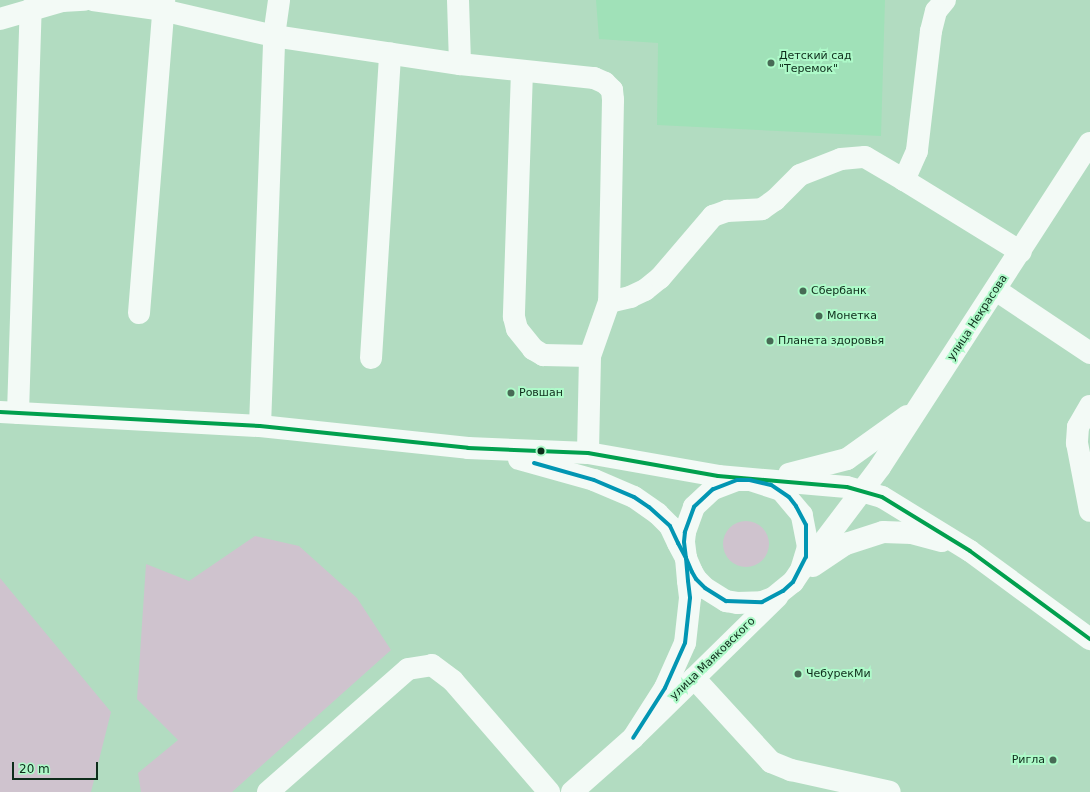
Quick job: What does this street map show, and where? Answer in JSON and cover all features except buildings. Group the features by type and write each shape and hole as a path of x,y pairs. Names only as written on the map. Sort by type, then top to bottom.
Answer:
{"street":[{"path":"0,19 62,1 84,0"},
{"path":"94,0 163,5 274,36 460,64 594,78 612,90 609,302 590,356 588,453"},
{"path":"260,426 274,36 279,0"},
{"path":"458,0 460,64"},
{"path":"904,180 917,151 930,31 936,11 945,0"},
{"path":"139,313 163,5"},
{"path":"31,9 9,413 260,426 468,448 588,453 750,480 781,490 802,515 808,547 793,581"},
{"path":"372,358 390,54"},
{"path":"522,71 514,317 521,334 533,349 543,355 590,356"},
{"name":"улица Некрасова","path":"793,581 862,491 919,407 1021,252 1090,143"},
{"path":"609,302 630,297 645,290 660,278 713,216 727,211 762,209 776,200 800,175 841,159 865,157 1021,252"},
{"path":"996,290 1090,353"},
{"path":"1090,406 1078,427 1077,444 1090,511"},
{"path":"750,480 816,469 847,459 919,407"},
{"path":"468,448 549,466 594,480 634,497 658,514 670,526 696,579 705,588 726,601 737,603 762,602 793,581 828,554 846,544 883,532 898,532 931,537 970,550"},
{"path":"633,738 665,688 685,643 690,610 685,532 694,507 713,489 737,480 831,484 862,491 901,507 970,550 1090,639"},
{"name":"улица Маяковского","path":"572,792 633,738 793,581"},
{"path":"268,792 408,669 432,665 453,681 549,792"},
{"path":"694,678 771,762 791,770 890,792"}],"shaded area":[{"name":"Детский сад \"Теремок\"","path":"596,0 885,0 881,136 657,125 658,43 599,39"},
{"path":"751,521 763,527 768,535 768,553 763,561 755,566 741,567 729,561 724,553 723,539 729,527 737,522"},
{"path":"255,536 299,546 357,598 391,650 232,792 141,792 138,773 178,740 137,699 146,564 189,581"},
{"path":"0,578 111,712 91,792 0,792"}],"transit line":[{"path":"0,412 260,426 468,448 588,453 718,476 847,487 882,497 970,551 1090,639"},
{"path":"534,463 594,480 634,497 649,507 670,526 686,558 692,572 696,579 705,588 726,601 762,602 783,591 793,582 806,557 806,525 796,506 789,497 771,485 750,480 737,480 713,489 694,507 685,532 684,542 686,558 690,598 685,643 665,688 633,738"}],"place":[{"name":"Детский сад \"Теремок\"","path":"771,63"},
{"name":"Сбербанк","path":"803,291"},
{"name":"Монетка","path":"819,316"},
{"name":"Планета здоровья","path":"770,341"},
{"name":"Ровшан","path":"511,393"},
{"name":"ЧебурекМи","path":"798,674"},
{"name":"Ригла","path":"1053,760"}]}
